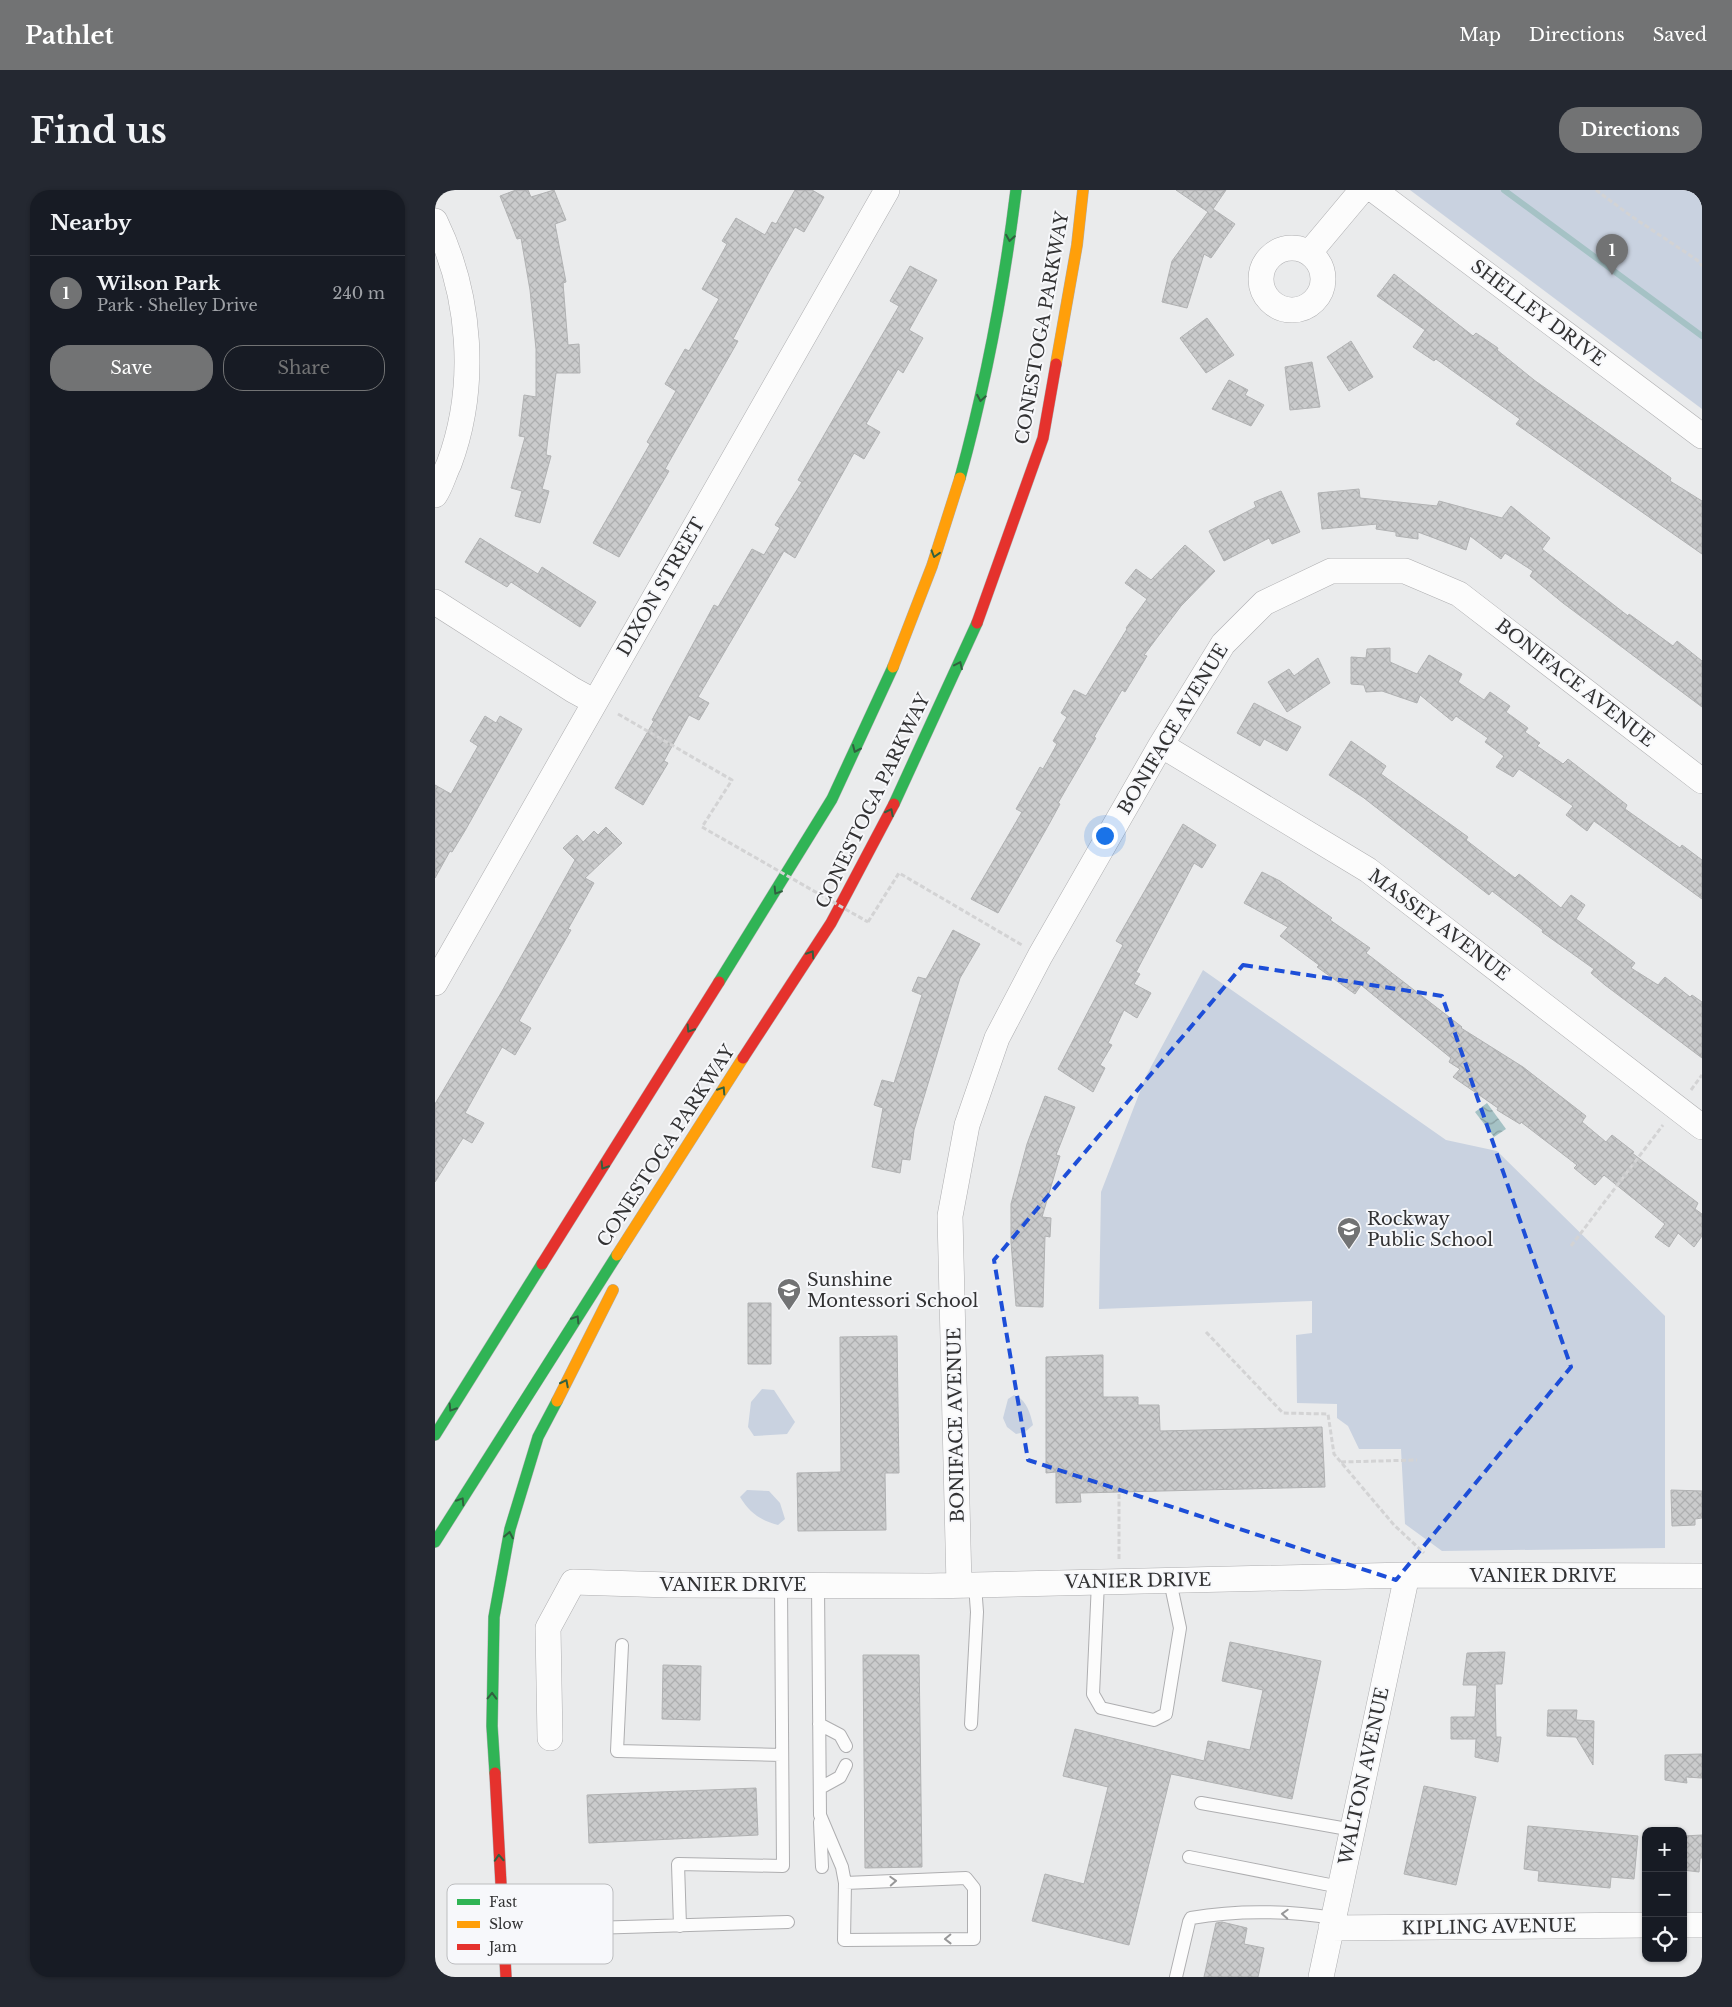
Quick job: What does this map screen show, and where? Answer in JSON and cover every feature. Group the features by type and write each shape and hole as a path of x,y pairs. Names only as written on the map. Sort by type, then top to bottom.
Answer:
{"highway":[{"name":"CONESTOGA PARKWAY","path":"435,1435 794,863 843,778 918,608 979,410 1011,234 1016,190"},
{"name":"CONESTOGA PARKWAY","path":"435,1542 695,1131 831,923 893,807 973,634 1043,438 1077,245 1083,190"},
{"path":"633,1253 695,1131"},
{"path":"501,1884 492,1726 494,1617 510,1530 538,1437 619,1280"},
{"path":"441,1402 487,1352"},
{"path":"505,1964 506,1977"}],"street":[{"name":"DIXON STREET","path":"435,984 887,190"},
{"path":"1309,252 1362,190"},
{"name":"SHELLEY DRIVE","path":"1374,190 1702,436"},
{"path":"435,221 446,244 463,306 467,372 458,440 435,495"},
{"name":"BONIFACE AVENUE","path":"967,1585 950,1216 967,1125 997,1038 1040,956 1161,745 1223,644 1264,603 1331,571 1405,571 1459,594 1702,781"},
{"path":"435,602 595,702"},
{"name":"MASSEY AVENUE","path":"1161,745 1368,870 1702,1127"},
{"name":"VANIER DRIVE","path":"550,1738 548,1628 573,1582 669,1586 818,1586 967,1585 1407,1576 1702,1576"},
{"name":"WALTON AVENUE","path":"1321,1977 1407,1576"},
{"name":"KIPLING AVENUE","path":"1333,1923 1642,1925"},
{"path":"1687,1925 1702,1924"}],"lane":[{"path":"1098,1582 1093,1694 1101,1708 1153,1720 1166,1714 1180,1628 1170,1581"},
{"path":"967,1585 977,1612 971,1724"},
{"path":"680,1926 678,1864 783,1866 781,1586"},
{"path":"818,1586 821,1867"},
{"path":"622,1645 617,1752 782,1755"},
{"path":"819,1724 840,1735 846,1746"},
{"path":"819,1788 840,1777 846,1766"},
{"path":"1201,1803 1353,1830"},
{"path":"820,1815 842,1867 845,1883 844,1940 974,1938 974,1888 966,1878 845,1883"},
{"path":"1189,1857 1341,1887"},
{"path":"1176,1977 1191,1918 1215,1914 1278,1913 1333,1923"},
{"path":"613,1928 788,1922"}],"path":[{"path":"1596,190 1697,260 1702,266"},
{"path":"1697,260 1702,259"},
{"path":"618,714 732,780 702,827 868,922 899,873 1040,956"},
{"path":"1686,1096 1702,1075"},
{"path":"1571,1246 1667,1118"},
{"path":"1206,1332 1283,1413 1328,1414 1334,1454 1393,1525 1426,1555"},
{"path":"1341,1462 1417,1460"},
{"path":"1119,1492 1119,1559"}],"highlighted area":[{"path":"1243,965 1442,996 1571,1367 1396,1580 1028,1460 994,1260"}],"shaded area":[{"path":"1410,190 1702,190 1702,409"},
{"name":"Rockway Public School","path":"1203,970 1446,1140 1497,1151 1665,1316 1665,1548 1442,1551 1405,1524 1401,1449 1359,1449 1348,1426 1337,1418 1337,1404 1297,1403 1296,1335 1312,1333 1312,1301 1099,1309 1101,1192 1146,1076"},
{"path":"762,1389 774,1390 795,1422 787,1434 754,1436 748,1427 751,1402"},
{"path":"1014,1395 1025,1404 1033,1425 1025,1432 1016,1434 1007,1427 1003,1418 1008,1399"},
{"path":"747,1490 769,1491 780,1503 785,1519 778,1525 756,1515 740,1497"}],"water":[{"path":"1487,1103 1506,1129 1494,1137 1475,1112"}],"building":[{"path":"516,190 528,190 531,197 554,190 566,220 555,224 566,282 563,283 568,345 579,344 580,373 556,373 546,455 551,456 542,489 549,491 540,523 515,516 522,491 511,488 525,437 519,436 524,395 536,397 536,349 530,290 521,238 517,239 500,196"},
{"path":"795,190 812,190 824,197 804,232 795,227 768,274 733,339 738,341 665,469 669,471 619,557 593,543 650,444 647,442 676,391 665,384 685,349 689,351 719,299 702,289 727,244 722,241 736,218 765,235 772,222 776,224"},
{"path":"1176,190 1226,190 1213,209 1235,224 1211,258 1204,254 1187,308 1162,302 1172,261 1208,212"},
{"path":"910,266 937,280 909,330 923,338 903,373 898,369 866,424 880,432 864,459 854,453 795,558 784,551 698,697 709,703 699,720 689,715 664,761 668,763 643,805 615,788 654,721 652,720 714,605 718,607 752,549 764,555 780,528 775,525 802,482 798,480 899,306 890,301"},
{"path":"1394,274 1473,336 1476,333 1498,348 1497,350 1534,380 1671,478 1670,481 1702,501 1702,554 1516,424 1520,419 1436,359 1434,361 1413,347 1425,330 1377,296"},
{"path":"1207,318 1234,355 1206,373 1180,338"},
{"path":"1351,341 1373,377 1349,391 1327,357"},
{"path":"1312,362 1320,407 1290,410 1285,367"},
{"path":"1229,380 1248,390 1245,395 1264,405 1251,426 1212,409"},
{"path":"1359,489 1360,498 1437,506 1439,501 1502,518 1511,506 1550,538 1542,549 1628,616 1629,614 1673,646 1677,641 1702,661 1702,707 1563,603 1530,576 1533,571 1505,553 1501,559 1470,536 1466,550 1418,532 1418,539 1396,536 1396,532 1376,529 1377,524 1322,529 1318,493"},
{"path":"1281,491 1300,532 1272,544 1269,538 1224,561 1209,531 1256,507 1254,502"},
{"path":"480,538 538,574 542,567 596,602 580,627 511,582 507,587 465,562"},
{"path":"1185,545 1215,571 1181,606 1144,655 1147,656 1125,692 1122,690 1094,737 1096,738 998,913 971,899 1022,812 1016,809 1040,767 1043,769 1057,744 1053,741 1067,717 1061,713 1074,690 1086,696 1126,628 1147,599 1125,583 1136,569 1151,580"},
{"path":"1390,648 1390,662 1417,674 1429,655 1462,674 1458,682 1484,700 1490,692 1510,706 1506,712 1528,728 1525,732 1540,743 1537,746 1563,764 1568,759 1627,805 1625,809 1680,848 1682,845 1702,860 1702,899 1594,821 1587,831 1566,815 1573,806 1519,769 1513,777 1496,767 1504,756 1485,742 1488,738 1456,716 1452,721 1420,695 1417,703 1382,691 1366,692 1364,685 1351,684 1351,657 1366,658 1367,649"},
{"path":"1318,658 1330,683 1287,712 1268,682 1289,669 1294,676"},
{"path":"1254,703 1301,727 1287,751 1264,739 1260,746 1237,733"},
{"path":"485,716 496,723 500,716 522,729 466,829 452,852 450,851 435,878 435,785 451,794 478,746 470,741"},
{"path":"1351,741 1386,766 1381,774 1468,837 1466,840 1515,878 1519,874 1561,908 1571,895 1585,905 1576,919 1635,963 1631,968 1658,985 1665,977 1690,997 1692,995 1702,1002 1702,1058 1605,985 1591,973 1594,969 1542,932 1543,930 1492,891 1489,895 1364,798 1329,775"},
{"path":"1183,824 1216,845 1202,868 1194,863 1136,972 1140,974 1134,984 1151,993 1137,1018 1124,1010 1108,1043 1112,1045 1100,1065 1105,1068 1093,1092 1058,1069 1123,945 1116,941"},
{"path":"606,827 622,843 585,878 594,883 568,929 571,930 519,1021 531,1028 515,1055 502,1047 465,1113 484,1123 472,1143 463,1138 435,1182 435,1104 501,993 575,860 563,848 577,835 583,842 594,831 598,835"},
{"path":"1262,872 1280,881 1332,918 1330,920 1370,948 1366,953 1461,1028 1523,1067 1586,1116 1582,1122 1606,1142 1612,1135 1634,1152 1632,1153 1698,1203 1695,1209 1702,1214 1702,1236 1694,1247 1678,1233 1669,1247 1655,1237 1665,1224 1604,1175 1595,1185 1574,1168 1577,1165 1521,1122 1520,1124 1497,1110 1498,1108 1453,1077 1460,1069 1449,1062 1451,1058 1361,985 1355,994 1317,967 1319,965 1280,936 1288,927 1244,903"},
{"path":"953,930 980,944 960,978 914,1130 910,1160 902,1159 900,1173 872,1167 883,1108 874,1105 882,1080 894,1083 922,995 912,991 918,977 926,979"},
{"path":"1045,1096 1075,1107 1056,1155 1060,1156 1042,1217 1051,1218 1050,1237 1045,1236 1043,1307 1016,1306 1011,1242 1011,1204 1027,1144"},
{"path":"748,1303 771,1303 771,1364 748,1364"},
{"path":"897,1336 899,1473 885,1473 886,1530 798,1531 797,1473 841,1472 840,1337"},
{"path":"1103,1355 1103,1397 1138,1397 1138,1405 1159,1405 1160,1431 1322,1427 1325,1487 1080,1493 1081,1502 1056,1503 1056,1472 1046,1473 1046,1357"},
{"path":"1671,1490 1702,1491 1702,1518 1695,1519 1695,1525 1672,1526"},
{"path":"1230,1642 1321,1661 1292,1799 1171,1774 1129,1945 1032,1921 1045,1874 1084,1884 1108,1787 1063,1776 1075,1729 1204,1761 1208,1741 1250,1750 1263,1690 1222,1681"},
{"path":"1505,1652 1502,1684 1495,1684 1496,1737 1501,1737 1498,1762 1475,1757 1476,1739 1451,1739 1451,1717 1475,1717 1477,1685 1463,1685 1467,1653"},
{"path":"863,1655 919,1655 922,1867 865,1868"},
{"path":"663,1665 701,1666 700,1720 662,1719"},
{"path":"1548,1710 1577,1710 1576,1720 1594,1721 1593,1765 1576,1737 1547,1736"},
{"path":"1702,1754 1702,1778 1686,1777 1687,1783 1665,1780 1665,1755"},
{"path":"1424,1786 1476,1797 1456,1885 1404,1874"},
{"path":"756,1788 758,1835 589,1843 587,1795"},
{"path":"1528,1826 1638,1836 1634,1879 1611,1877 1610,1888 1538,1881 1539,1871 1524,1869"},
{"path":"1702,1835 1702,1858 1700,1858 1699,1872 1687,1870 1687,1836"},
{"path":"1222,1922 1247,1928 1244,1944 1264,1948 1258,1977 1204,1977 1216,1923"}],"waterway":[{"path":"1504,190 1702,336"}],"traffic: fast":[{"path":"960,478 978,407 993,335 1006,263 1016,190"},
{"path":"894,804 977,623"},
{"path":"719,982 832,799 893,667"},
{"path":"435,1542 617,1255"},
{"path":"435,1435 542,1264"},
{"path":"495,1773 492,1726 494,1617 510,1529 538,1437 557,1401"}],"traffic: slow":[{"path":"1056,364 1077,245 1083,190"},
{"path":"893,667 932,566 960,478"},
{"path":"617,1255 743,1058"},
{"path":"557,1401 613,1290"}],"traffic: jam":[{"path":"977,623 1043,438 1056,364"},
{"path":"743,1058 831,923 894,804"},
{"path":"542,1264 719,982"},
{"path":"495,1773 501,1884"},
{"path":"505,1964 506,1977"}],"place":[{"name":"Wilson Park","path":"1612,275"},
{"name":"Rockway Public School","path":"1349,1250"},
{"name":"Sunshine Montessori School","path":"789,1311"}]}
